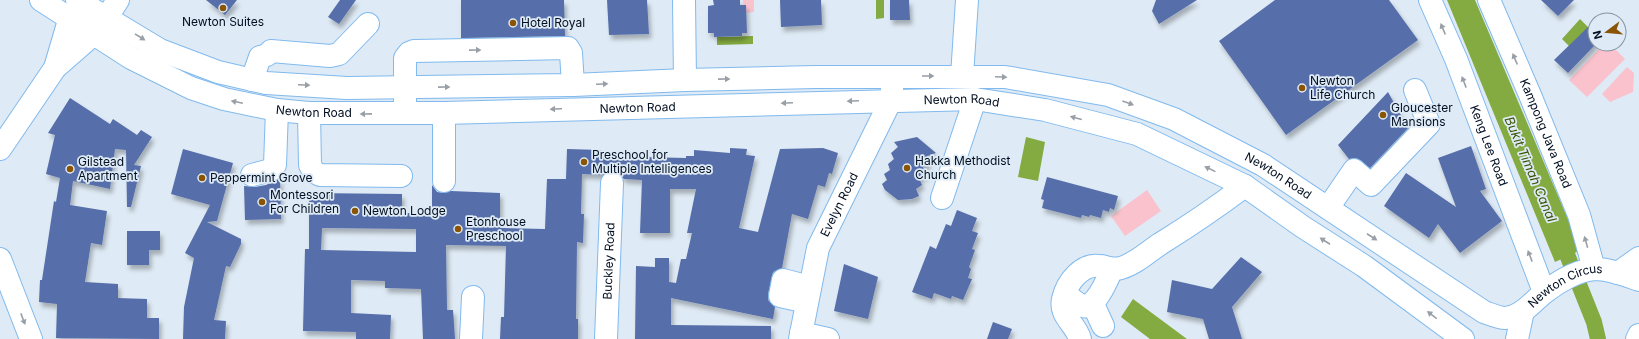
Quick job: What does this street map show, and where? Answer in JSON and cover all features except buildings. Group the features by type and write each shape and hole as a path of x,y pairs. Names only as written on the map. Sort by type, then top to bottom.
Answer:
{"main road":[{"name":"Newton Road","path":"41,0 73,8 106,22 160,50 218,72 259,82 348,88 573,85 686,80 815,77 962,76 1005,77 1108,95 1174,119 1262,165 1484,312 1503,318 1515,316 1523,311"},
{"path":"684,0 686,80"},
{"path":"962,76 967,0"},
{"name":"Keng Lee Road","path":"1430,0 1552,287"},
{"name":"Kampong Java Road","path":"1489,0 1579,215 1592,270"},
{"path":"55,68 73,8"},
{"name":"Newton Road","path":"106,22 131,58 191,88 224,99 277,110 309,113 444,113 814,102 975,99 1045,110 1137,134 1245,186 1303,227 1364,266 1463,339"},
{"path":"0,149 55,68 106,22"},
{"path":"259,82 271,64 268,55 274,51 330,56 339,54 368,24"},
{"path":"405,113 405,58 409,53 414,51 568,48 571,53 573,85"},
{"name":"Evelyn Road","path":"801,336 818,248 892,100 893,76"},
{"path":"814,102 823,98 826,93 826,85 815,77"},
{"path":"1328,208 1354,170 1371,184 1429,124 1415,90"},
{"path":"942,198 975,99"},
{"path":"252,175 271,170 275,165 277,110"},
{"path":"309,113 310,165 314,172 320,175 400,176"},
{"path":"444,113 444,181"},
{"name":"Buckley Road","path":"606,339 612,183"},
{"path":"1112,269 1088,305 1092,332 1078,331 1065,316 1063,306 1065,294 1080,270 1091,266 1112,269 1132,263 1215,209 1245,186"},
{"path":"1618,272 1639,258"},
{"path":"0,259 31,339"},
{"name":"Newton Circus","path":"1517,339 1523,311 1552,287 1573,275 1592,270 1618,272 1639,280"},
{"path":"1065,294 1088,305"},
{"path":"471,339 473,297"},
{"path":"1637,339 1639,335"},
{"path":"801,336 828,339"}],"shaded area":[{"path":"743,0 754,0 754,12 744,13"},
{"path":"1596,52 1618,52 1625,59 1587,97 1569,80"},
{"path":"1627,67 1634,73 1633,92 1610,102 1602,94"},
{"path":"1147,190 1161,211 1125,236 1111,216"}],"water":[{"path":"876,0 884,0 884,18 876,19"},
{"path":"1447,0 1475,0 1581,250 1555,262"},
{"path":"1580,19 1587,26 1587,32 1571,48 1562,39"},
{"path":"753,36 753,44 717,45 717,37"},
{"path":"1026,137 1045,142 1038,181 1018,177"},
{"path":"1133,299 1187,339 1150,339 1121,317"}],"waterway":[{"name":"Bukit Timah Canal","path":"1560,237 1594,322 1598,339"}],"place":[{"name":"Newton Suites","path":"223,8"},
{"name":"Hotel Royal","path":"513,23"},
{"name":"Newton Life Church","path":"1302,88"},
{"name":"Gloucester Mansions","path":"1383,115"},
{"name":"Preschool for Multiple Intelligences","path":"584,162"},
{"name":"Hakka Methodist Church","path":"907,168"},
{"name":"Gilstead Apartment","path":"70,169"},
{"name":"Peppermint Grove","path":"202,178"},
{"name":"Montessori For Children","path":"262,202"},
{"name":"Newton Lodge","path":"355,211"},
{"name":"Etonhouse Preschool","path":"458,229"}]}
